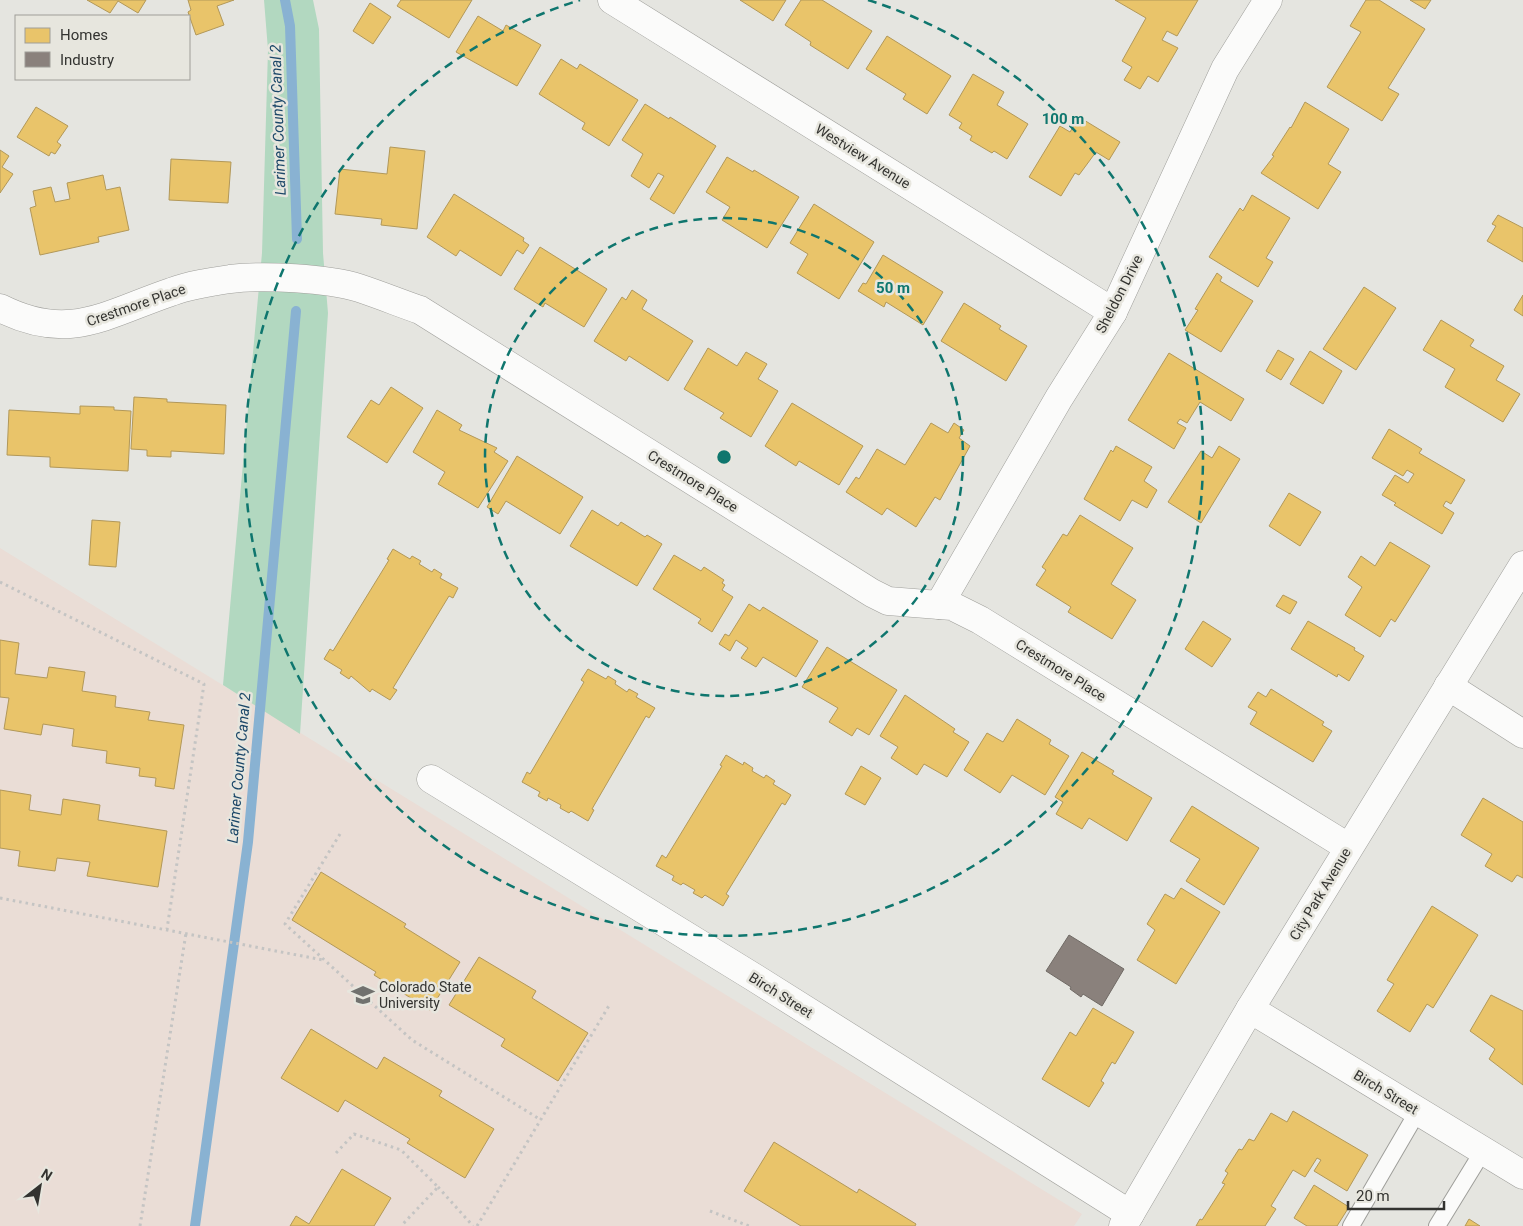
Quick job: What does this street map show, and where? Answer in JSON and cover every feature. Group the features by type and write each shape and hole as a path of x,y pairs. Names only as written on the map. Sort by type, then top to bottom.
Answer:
{"street":[{"name":"Westview Avenue","path":"612,0 1113,312"},
{"name":"Sheldon Drive","path":"939,605 1059,398 1113,312 1225,68 1268,0"},
{"name":"Crestmore Place","path":"0,308 31,320 68,325 101,319 173,291 232,279 292,278 357,288 420,310 872,594 888,601 952,606 980,620 1348,847"},
{"name":"City Park Avenue","path":"1126,1220 1348,847 1523,565"},
{"path":"1448,686 1523,734"},
{"name":"Birch Street","path":"431,779 755,978 1126,1220"},
{"name":"Birch Street","path":"1250,1009 1523,1175"}],"lane":[{"path":"1351,1226 1418,1111"},
{"path":"1437,1226 1483,1150"}],"path":[{"path":"0,582 204,684 167,929"},
{"path":"340,834 285,924 412,1040 541,1120"},
{"path":"0,898 324,960"},
{"path":"140,1226 186,933"},
{"path":"336,1153 354,1134 401,1150 475,1226 610,1004"},
{"path":"401,1226 438,1188"},
{"path":"710,1211 749,1226"}],"shaded area":[{"name":"Colorado State University","path":"0,548 1082,1214 1074,1226 0,1226"}],"green space":[{"path":"264,0 313,0 319,29 323,253 328,313 300,734 223,685 262,253 268,50"}],"building: Homes":[{"path":"87,0 146,0 138,13 118,1 110,13"},
{"path":"188,0 234,0 217,6 224,25 196,35 188,12 191,10"},
{"path":"401,0 472,0 449,38 397,6"},
{"path":"740,0 786,0 773,21"},
{"path":"801,0 822,0 872,31 848,69 810,45 811,42 785,25"},
{"path":"1115,0 1198,0 1177,36 1167,31 1162,40 1178,48 1158,82 1148,76 1140,89 1124,80 1132,67 1122,61 1146,18"},
{"path":"1366,0 1379,0 1425,29 1388,88 1399,94 1382,121 1327,87 1361,32 1350,26"},
{"path":"1410,0 1431,0 1425,9"},
{"path":"370,3 391,17 373,44 353,31"},
{"path":"478,16 503,31 506,25 541,45 517,86 456,52"},
{"path":"887,36 951,76 927,114 903,99 906,94 866,69"},
{"path":"561,59 577,69 580,64 638,100 609,146 582,129 585,123 539,94"},
{"path":"973,74 1004,92 997,105 1028,124 1007,159 994,151 992,153 970,140 972,136 959,128 962,123 949,115"},
{"path":"1305,102 1349,129 1328,164 1341,172 1318,209 1261,173 1274,156 1272,155 1291,128"},
{"path":"645,104 669,119 670,117 716,146 674,214 650,199 664,176 658,173 649,188 631,176 643,154 622,140"},
{"path":"36,107 68,126 57,142 61,145 55,154 51,152 49,156 17,137"},
{"path":"1079,117 1120,142 1109,160 1096,152 1079,175 1075,173 1061,196 1029,177 1060,126 1070,132"},
{"path":"390,147 425,151 417,229 381,225 382,219 335,214 340,169 387,174"},
{"path":"0,150 9,156 2,167 13,174 0,193"},
{"path":"727,157 753,172 754,170 799,197 767,248 722,220 730,207 706,192"},
{"path":"171,159 231,162 228,203 169,200"},
{"path":"103,175 106,190 120,187 129,230 98,237 99,242 40,255 30,208 36,206 33,191 51,187 55,202 70,199 67,183"},
{"path":"454,194 524,238 523,241 529,245 523,254 517,250 501,276 460,250 456,256 427,237"},
{"path":"1252,195 1290,218 1266,258 1273,262 1258,287 1209,257 1240,208 1243,211"},
{"path":"814,204 874,242 839,299 797,273 808,254 790,243"},
{"path":"1498,215 1523,228 1523,262 1487,241 1496,226 1492,224"},
{"path":"540,247 607,289 584,327 545,303 543,307 514,289"},
{"path":"883,255 943,292 923,325 886,302 884,307 858,291 863,283 866,284"},
{"path":"1217,273 1222,277 1220,281 1253,301 1221,352 1185,330 1198,310 1195,309"},
{"path":"1364,287 1396,308 1356,370 1323,349"},
{"path":"632,290 647,300 642,309 693,341 668,381 629,356 626,361 594,341 622,297 626,300"},
{"path":"1523,295 1523,316 1514,310"},
{"path":"964,303 1001,326 999,329 1027,346 1006,381 941,341"},
{"path":"1441,320 1474,340 1470,346 1504,366 1496,380 1520,394 1503,422 1445,387 1455,369 1423,350"},
{"path":"708,348 737,366 746,352 767,364 758,379 778,391 751,437 720,418 724,413 684,389"},
{"path":"1278,350 1294,359 1281,380 1266,371"},
{"path":"1310,351 1342,371 1323,404 1290,384"},
{"path":"1169,353 1244,399 1231,421 1200,402 1187,423 1180,419 1177,423 1186,428 1174,449 1128,420"},
{"path":"391,387 423,408 387,463 347,437 371,400 379,405"},
{"path":"134,397 167,399 167,402 226,405 224,454 171,451 171,457 147,456 147,450 131,449"},
{"path":"792,403 863,446 839,485 799,461 796,466 765,446"},
{"path":"80,406 114,407 114,410 131,411 128,471 50,467 50,457 7,455 9,410 80,414"},
{"path":"437,410 462,425 459,430 497,448 494,452 508,461 478,508 438,484 445,472 413,452"},
{"path":"931,423 948,433 954,423 964,430 959,438 970,446 940,500 935,497 916,527 887,508 882,515 846,492 856,477 859,479 877,449 905,465"},
{"path":"1389,429 1422,449 1419,453 1465,480 1451,504 1446,501 1443,506 1454,513 1442,534 1394,505 1396,503 1382,495 1395,475 1408,483 1414,474 1407,470 1403,476 1372,458"},
{"path":"1116,446 1152,467 1144,481 1157,490 1147,508 1132,500 1120,521 1084,499 1111,450 1113,452"},
{"path":"1219,446 1240,459 1201,523 1168,502 1201,451 1212,458"},
{"path":"517,456 583,497 560,534 506,501 498,514 487,507"},
{"path":"1289,493 1321,512 1300,546 1269,526"},
{"path":"592,510 618,526 621,522 645,537 647,535 662,544 637,586 570,546"},
{"path":"1080,515 1133,548 1111,584 1136,600 1112,639 1068,612 1071,607 1036,585 1046,570 1042,567 1063,534 1067,536"},
{"path":"92,520 120,522 116,567 89,565"},
{"path":"1390,542 1430,566 1395,622 1391,619 1380,637 1345,615 1362,587 1348,577 1361,556 1375,566"},
{"path":"393,549 410,559 412,556 421,561 419,564 432,572 434,569 442,574 440,578 458,588 453,598 449,596 393,688 397,690 390,700 372,689 370,692 351,676 349,679 340,673 342,670 324,659 330,649 333,651 389,560 387,559"},
{"path":"674,555 701,571 704,567 724,580 722,583 725,585 722,590 733,597 712,632 698,623 701,619 653,589"},
{"path":"1283,595 1297,602 1290,614 1276,606"},
{"path":"749,604 760,611 763,607 818,641 796,677 763,657 756,667 741,658 748,648 736,640 730,651 719,644 725,634 729,636"},
{"path":"1203,621 1231,639 1212,667 1185,649"},
{"path":"1308,621 1355,648 1354,650 1364,656 1349,681 1338,674 1337,677 1291,649"},
{"path":"0,640 19,643 15,674 47,678 49,667 85,672 82,691 116,696 115,707 150,712 148,720 184,725 174,789 155,786 156,778 139,776 140,768 106,763 107,751 72,746 74,729 43,724 41,735 4,729 9,698 0,697"},
{"path":"827,647 897,690 869,735 857,728 852,736 829,722 838,708 802,687"},
{"path":"588,669 606,679 608,676 616,681 615,684 627,692 629,689 638,694 636,697 655,708 649,718 646,716 592,809 594,810 588,821 571,811 569,813 560,808 561,805 548,798 547,801 538,796 540,792 522,782 527,772 530,774 584,682 581,680"},
{"path":"1271,689 1324,722 1322,725 1332,731 1313,762 1250,724 1257,712 1248,707 1258,692 1266,697"},
{"path":"905,695 955,729 953,732 969,742 947,777 924,764 917,775 891,758 898,747 880,736"},
{"path":"1017,719 1051,740 1049,744 1069,756 1045,795 1012,775 1000,793 964,770 987,733 1003,742"},
{"path":"1082,752 1114,771 1112,774 1152,798 1127,841 1089,818 1082,829 1056,814 1063,802 1055,797"},
{"path":"726,755 743,765 744,762 753,768 752,771 764,778 766,775 775,781 773,784 791,795 785,805 782,803 726,894 729,896 723,906 705,895 702,898 693,893 695,890 683,883 681,885 672,880 674,876 656,866 662,855 666,858 722,766 720,765"},
{"path":"861,766 881,778 865,805 845,794"},
{"path":"0,790 31,795 29,810 61,815 63,799 100,805 98,820 167,831 158,887 87,876 90,862 57,858 55,871 18,866 20,851 0,848"},
{"path":"1483,798 1523,822 1523,878 1517,875 1512,882 1485,866 1492,854 1461,835"},
{"path":"1192,806 1259,848 1224,905 1186,881 1200,859 1170,841"},
{"path":"321,872 406,924 404,927 460,962 430,1010 374,975 376,972 292,920"},
{"path":"1181,888 1220,912 1176,984 1137,960 1155,930 1147,924 1165,894 1174,899"},
{"path":"1432,906 1478,935 1433,1008 1427,1004 1410,1032 1377,1011 1394,984 1387,980"},
{"path":"479,957 536,991 532,998 588,1033 558,1081 501,1046 505,1039 449,1005"},
{"path":"1491,995 1523,1011 1523,1085 1489,1059 1495,1049 1470,1031"},
{"path":"1093,1008 1134,1032 1115,1064 1112,1062 1101,1081 1104,1083 1089,1107 1042,1079 1070,1032 1076,1036"},
{"path":"311,1029 377,1069 384,1057 442,1091 439,1096 494,1129 465,1178 407,1143 410,1139 345,1100 338,1112 281,1078"},
{"path":"1293,1111 1368,1155 1347,1191 1314,1171 1321,1160 1317,1158 1305,1177 1293,1170 1271,1206 1276,1209 1265,1226 1196,1226 1200,1219 1202,1220 1225,1184 1222,1183 1228,1173 1225,1171 1239,1149 1242,1150 1249,1139 1254,1141 1271,1113 1287,1122"},
{"path":"774,1142 857,1193 859,1189 916,1224 915,1226 801,1226 744,1191"},
{"path":"342,1169 391,1198 374,1226 290,1226 296,1216 309,1224"},
{"path":"1314,1185 1349,1207 1337,1226 1307,1226 1294,1218"},
{"path":"1469,1219 1480,1226 1465,1226"}],"building: Industry":[{"path":"1069,935 1124,969 1102,1006 1083,994 1081,997 1070,989 1071,987 1046,971"}],"waterway":[{"name":"Larimer County Canal 2","path":"285,0 290,26 297,239"},
{"name":"Larimer County Canal 2","path":"195,1226 248,842 296,311"}],"place":[{"name":"Colorado State University","path":"363,995"}]}
